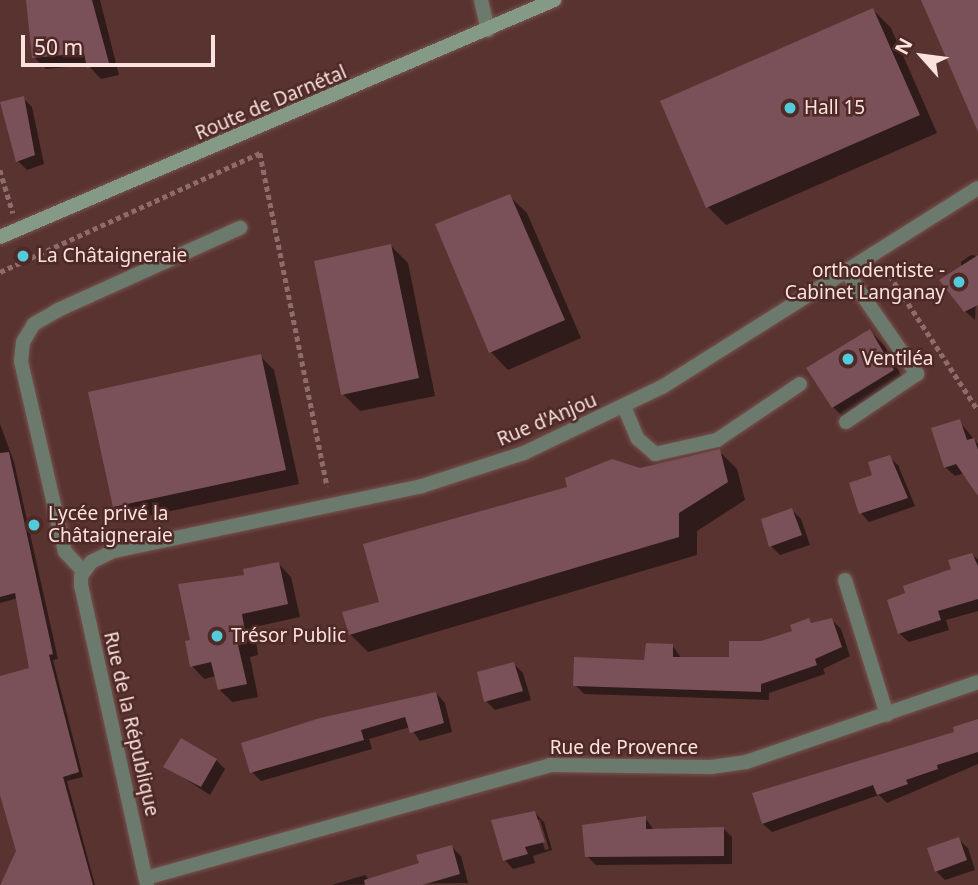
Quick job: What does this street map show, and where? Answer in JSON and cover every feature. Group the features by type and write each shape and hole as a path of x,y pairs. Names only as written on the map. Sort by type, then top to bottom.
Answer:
{"main road":[{"name":"Route de Darnétal","path":"0,237 554,0"}],"street":[{"path":"481,0 488,30"},
{"name":"Rue d'Anjou","path":"83,571 98,557 114,551 422,486 524,453 625,409 847,273 978,188"},
{"path":"83,571 65,552 21,361 23,342 34,324 58,310 240,228"},
{"path":"846,422 917,374 847,273"},
{"path":"625,409 638,439 655,454 717,440 800,384"},
{"name":"Rue de la République","path":"83,571 81,586 147,881"},
{"path":"845,580 887,715"},
{"name":"Rue de Provence","path":"147,881 550,765 738,763 887,715 978,682"}],"path":[{"path":"0,272 260,153 331,506"},
{"path":"0,170 16,230"},
{"path":"876,253 954,380 978,410"}],"building":[{"path":"26,0 92,0 109,63 87,68 84,53 32,58"},
{"path":"921,0 978,0 978,132 941,46"},
{"name":"Hall 15","path":"873,8 920,115 706,208 660,101"},
{"path":"24,96 35,155 16,162 0,102"},
{"path":"510,194 565,320 489,353 435,224"},
{"path":"391,244 419,378 341,395 314,261"},
{"name":"orthodentiste - Cabinet Langanay","path":"978,255 978,305 964,312 939,280"},
{"path":"870,329 894,370 832,408 806,368"},
{"path":"261,354 286,470 113,507 88,392"},
{"path":"960,419 967,440 974,438 978,450 978,496 956,464 944,468 931,428"},
{"path":"720,449 728,482 679,513 679,537 349,635 342,612 379,602 363,544 567,487 565,478 612,459 640,468"},
{"path":"9,452 53,654 49,655 79,772 63,777 93,885 0,885 16,851 0,795 0,676 29,668 15,593 0,597 0,453"},
{"path":"890,455 908,498 859,514 849,483 872,475 868,462"},
{"path":"792,508 802,535 769,547 761,519"},
{"path":"972,553 978,566 978,599 938,611 941,620 898,634 887,600 905,593 903,586 951,569 948,560"},
{"name":"Trésor Public","path":"279,562 288,604 242,614 247,643 238,645 247,684 218,690 211,662 190,667 185,641 190,640 178,584 244,575 243,569"},
{"path":"809,618 811,623 832,618 842,647 815,659 817,665 761,684 761,692 573,686 574,657 644,660 646,643 673,644 673,657 729,657 729,641 761,641 792,631 790,625"},
{"path":"514,662 523,691 484,702 477,672"},
{"path":"436,692 444,723 410,733 405,717 361,730 364,740 250,773 241,743 320,718"},
{"path":"978,719 978,752 937,765 938,769 906,780 908,784 877,795 873,785 762,824 752,793 954,732 953,727"},
{"path":"181,738 217,759 201,787 163,767"},
{"path":"535,811 545,842 525,847 528,854 503,861 491,820"},
{"path":"646,816 646,829 724,827 724,856 585,857 582,825"},
{"path":"959,837 967,860 935,872 927,848"},
{"path":"452,845 460,874 422,885 365,885 364,880 419,863 416,855"}],"place":[{"name":"Hall 15","path":"790,108"},
{"name":"La Châtaigneraie","path":"23,256"},
{"name":"orthodentiste - Cabinet Langanay","path":"959,282"},
{"name":"Ventiléa","path":"848,359"},
{"name":"Lycée privé la Châtaigneraie","path":"34,525"},
{"name":"Trésor Public","path":"217,636"}]}
